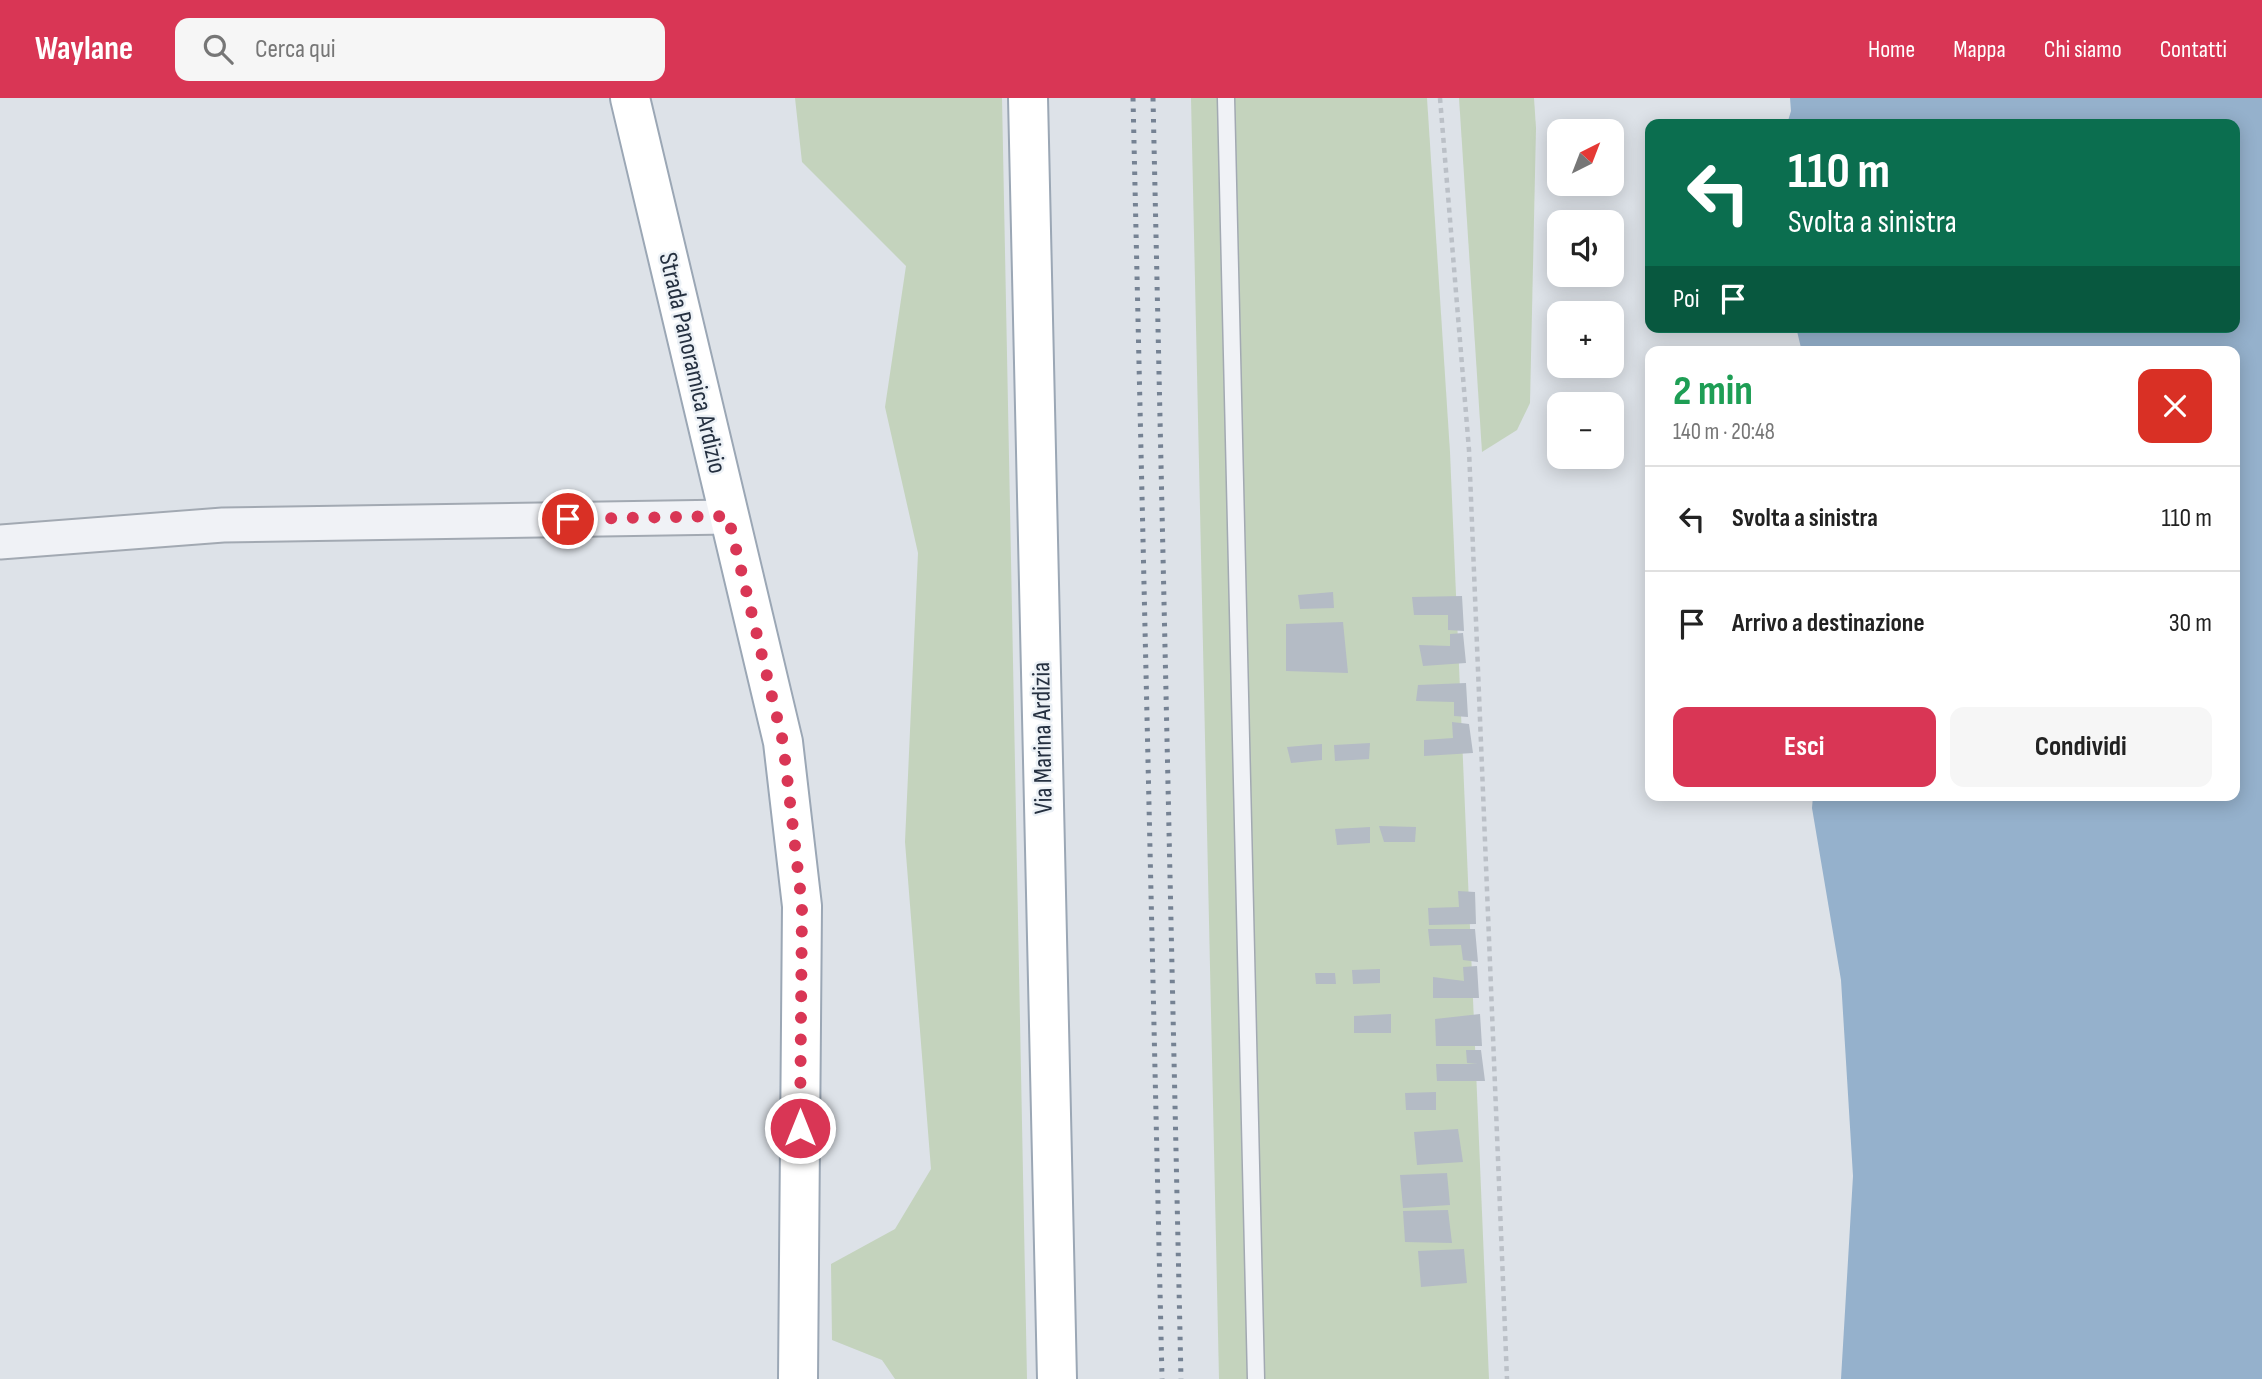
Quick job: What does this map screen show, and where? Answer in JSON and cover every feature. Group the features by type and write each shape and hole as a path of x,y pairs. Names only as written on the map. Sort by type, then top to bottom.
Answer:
{"main road":[{"name":"Strada Panoramica Ardizio","path":"630,98 783,742 802,906 798,1379"},
{"name":"Via Marina Ardizia","path":"1028,98 1057,1379"}],"street":[{"path":"0,542 223,525 728,516"}],"lane":[{"path":"1226,98 1256,1379"}],"path":[{"path":"1440,98 1469,450 1507,1379"}],"green space":[{"path":"795,98 1002,98 1027,1379 895,1379 882,1360 832,1340 831,1264 895,1229 931,1169 905,842 918,553 885,407 906,266 802,162"},
{"path":"1191,98 1427,98 1450,452 1489,1379 1219,1379"},
{"path":"1459,98 1534,98 1536,128 1530,403 1517,430 1482,452"}],"water":[{"path":"1790,98 2262,98 2262,1379 1841,1379 1853,1176 1841,980 1812,808 1813,801 2240,801 2240,346 1801,346 1797,333 2240,333 2240,119 1789,119"}],"building":[{"path":"1333,592 1334,608 1300,609 1298,595"},
{"path":"1462,596 1464,631 1448,630 1448,615 1414,615 1412,597"},
{"path":"1343,622 1348,673 1286,671 1286,624"},
{"path":"1463,633 1466,663 1423,666 1419,645 1450,646 1450,634"},
{"path":"1466,683 1468,717 1454,716 1454,702 1416,701 1418,685"},
{"path":"1452,722 1469,724 1473,753 1424,756 1424,740 1453,738"},
{"path":"1370,743 1369,759 1335,761 1334,745"},
{"path":"1322,744 1322,760 1291,763 1287,747"},
{"path":"1379,826 1416,827 1415,842 1384,842"},
{"path":"1370,827 1370,843 1337,845 1335,829"},
{"path":"1458,891 1475,892 1476,924 1429,925 1428,908 1459,907"},
{"path":"1428,929 1475,929 1478,962 1463,960 1461,945 1430,946"},
{"path":"1477,966 1479,998 1433,998 1433,977 1464,981 1463,967"},
{"path":"1380,969 1380,983 1353,984 1352,970"},
{"path":"1315,973 1335,973 1336,984 1316,984"},
{"path":"1391,1014 1391,1033 1354,1033 1354,1016"},
{"path":"1480,1014 1482,1046 1436,1046 1435,1019"},
{"path":"1466,1050 1481,1050 1485,1081 1437,1081 1436,1064 1477,1064 1467,1063"},
{"path":"1436,1092 1436,1110 1406,1110 1405,1093"},
{"path":"1458,1129 1463,1162 1417,1165 1414,1132"},
{"path":"1447,1173 1450,1205 1403,1208 1400,1175"},
{"path":"1448,1210 1452,1243 1405,1242 1403,1211"},
{"path":"1464,1249 1467,1283 1421,1287 1418,1251"}],"railway":[{"path":"1133,98 1162,1379"},
{"path":"1153,98 1181,1379"}],"route":[{"path":"568,519 728,516 783,742 802,906 800,1128"}]}
